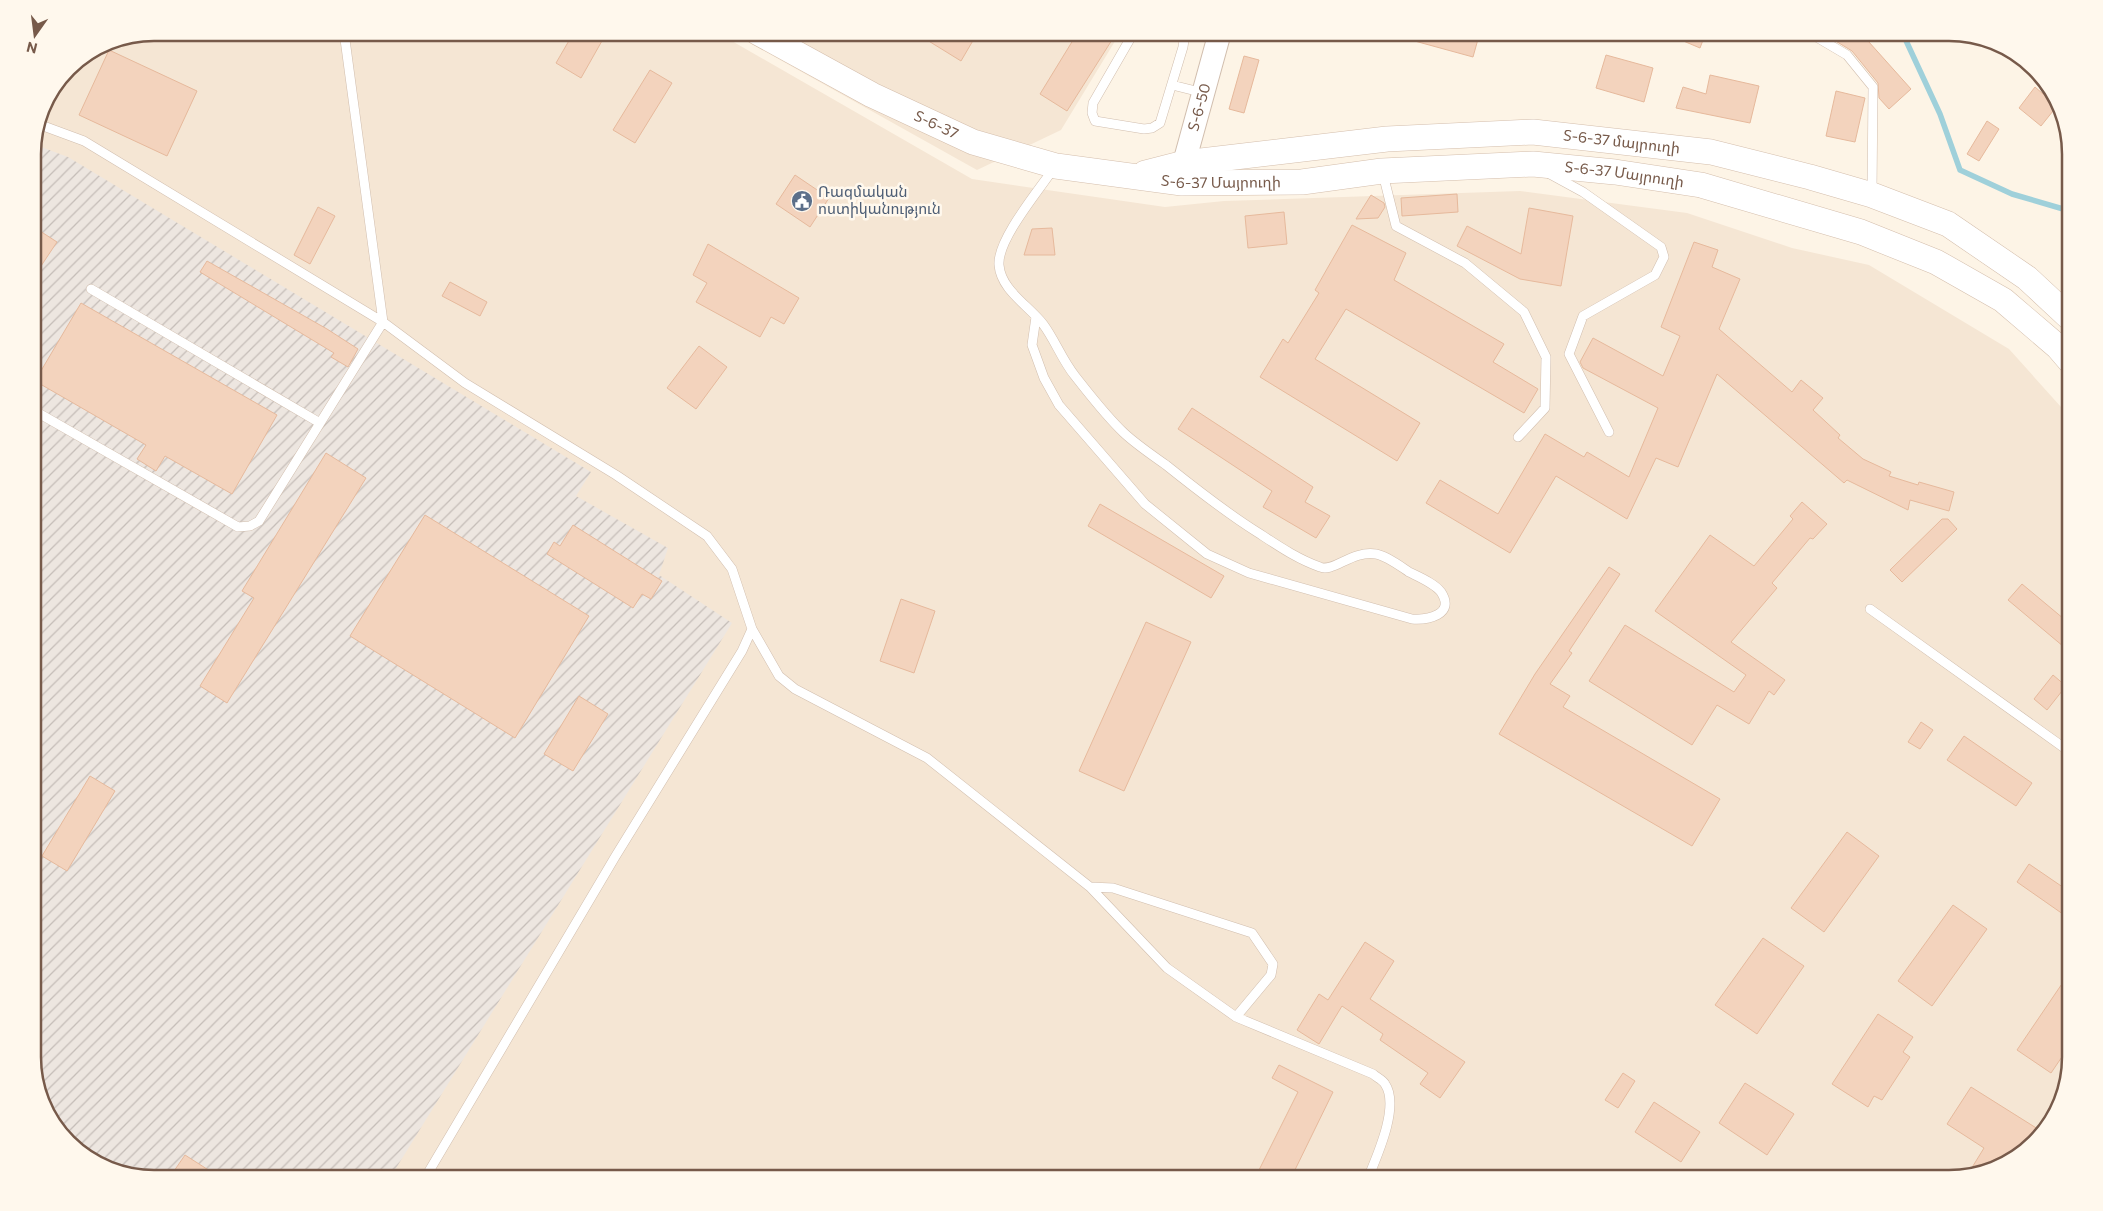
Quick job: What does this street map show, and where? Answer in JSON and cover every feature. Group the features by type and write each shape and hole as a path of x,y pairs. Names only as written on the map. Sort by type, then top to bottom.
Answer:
{"main road":[{"name":"Տ-6-37","path":"773,41 872,96 973,142 1056,166 1132,176"},
{"name":"Տ-6-37 մայրուղի","path":"1132,176 1183,173 1387,139 1533,132 1711,152 1872,195 1948,224 2027,278 2062,311"},
{"path":"1533,132 1533,164"},
{"name":"Տ-6-37 Մայրուղի","path":"1183,173 1302,182 1382,171 1533,164 1616,172 1701,185 1861,232 1936,262 2003,300 2062,352"}],"street":[{"name":"Տ-6-50","path":"1183,173 1218,41"}],"lane":[{"path":"41,415 238,527 250,526 259,521 383,322 345,41"},
{"path":"1129,41 1093,103 1092,113 1095,121 1144,129 1152,128 1160,123 1184,41"},
{"path":"1823,41 1847,55 1873,87 1872,195"},
{"path":"1172,85 1204,93"},
{"path":"45,126 84,141 383,322 465,383 616,475 707,536 732,569 752,629 778,676 795,689 927,758 1090,887 1167,968 1236,1017 1373,1074 1385,1084 1390,1106 1386,1132 1371,1170"},
{"path":"1533,164 1584,192 1661,247 1664,257 1655,275 1583,316 1569,354 1608,432"},
{"path":"1036,317 1032,345 1044,378 1059,405 1145,504 1207,554 1249,573 1412,619 1433,618 1443,608 1444,601 1440,592 1432,584 1379,554 1358,554 1328,569 1321,568 1292,554 1224,511 1124,432 1073,374 1036,317 1002,281 999,264 1000,250 1056,166"},
{"path":"1382,171 1385,190 1396,226 1464,263 1524,312 1546,358 1545,408 1518,437"},
{"path":"91,289 320,423"},
{"path":"1870,609 2062,746"},
{"path":"429,1170 610,865 742,651 752,629"},
{"path":"1090,887 1114,888 1252,933 1273,964 1271,975 1236,1017"}],"shaded area":[{"path":"147,41 732,41 972,179 1165,207 1224,201 1520,191 1687,213 1792,248 1869,265 2009,349 2062,408 2062,1057 2058,1086 2047,1113 2029,1137 2005,1155 1992,1161 1964,1169 1949,1170 154,1170 125,1166 98,1155 74,1137 56,1113 50,1100 43,1079 41,1064 41,147 43,132 50,111 65,85 74,74 91,60 111,50 132,43"},
{"path":"746,41 1115,41 1061,130 977,170"},
{"path":"41,147 68,157 591,472 576,496 668,548 659,575 732,623 395,1170 154,1170 125,1166 98,1155 74,1137 56,1113 45,1086 41,1064"}],"building":[{"path":"569,41 602,41 581,78 556,63"},
{"path":"929,41 973,41 961,61"},
{"path":"1072,41 1111,41 1067,111 1040,94"},
{"path":"1415,41 1477,41 1473,57"},
{"path":"1683,41 1703,41 1700,48"},
{"path":"1836,41 1868,41 1911,89 1889,109 1879,98 1878,83 1852,51"},
{"path":"110,50 197,91 167,156 79,115"},
{"path":"1606,55 1653,68 1644,102 1596,88"},
{"path":"1244,56 1259,60 1244,113 1229,109"},
{"path":"650,70 672,83 635,143 613,130"},
{"path":"1710,75 1759,86 1750,123 1676,108 1683,87 1706,94"},
{"path":"2035,87 2046,96 2053,111 2041,126 2019,108"},
{"path":"1836,91 1865,98 1855,142 1826,136"},
{"path":"1987,121 1999,129 1979,161 1967,154"},
{"name":"Ռազմական ոստիկանություն","path":"795,175 829,198 810,227 776,204"},
{"path":"1457,194 1458,212 1402,216 1401,198"},
{"path":"1371,195 1384,203 1385,207 1378,218 1356,219"},
{"path":"318,207 335,216 310,264 294,255"},
{"path":"1529,208 1573,216 1561,286 1520,279 1457,246 1467,226 1521,254"},
{"path":"1284,212 1287,244 1248,248 1245,216"},
{"path":"1352,225 1406,253 1394,280 1504,344 1493,362 1538,389 1524,413 1346,309 1315,359 1420,423 1397,461 1260,377 1283,339 1288,343 1319,293 1315,290"},
{"path":"1052,228 1055,255 1024,255 1032,229"},
{"path":"41,232 57,242 41,266"},
{"path":"1694,242 1718,250 1712,267 1740,279 1719,329 1792,392 1801,380 1823,398 1813,410 1840,435 1838,438 1863,459 1891,472 1889,476 1918,485 1919,482 1954,492 1949,511 1910,500 1908,510 1847,480 1844,483 1717,374 1678,467 1656,458 1627,519 1556,476 1510,553 1426,503 1440,480 1498,514 1545,434 1584,457 1587,452 1629,477 1658,408 1583,368 1580,362 1593,338 1663,376 1680,336 1661,327"},
{"path":"708,244 799,298 784,324 771,317 760,337 696,302 707,283 693,275"},
{"path":"207,261 327,329 358,349 348,367 331,357 334,353 200,272"},
{"path":"450,282 487,302 480,316 442,296"},
{"path":"81,303 277,415 232,494 165,456 156,471 137,459 146,445 41,384 41,371"},
{"path":"699,346 727,367 696,409 667,388"},
{"path":"1192,408 1313,487 1305,502 1330,516 1316,538 1263,507 1272,491 1178,429"},
{"path":"326,453 366,478 227,703 200,686 254,598 242,591"},
{"path":"1802,502 1827,524 1813,539 1810,538 1772,583 1777,588 1731,642 1785,680 1774,695 1769,691 1749,724 1717,705 1692,745 1589,681 1625,625 1734,692 1746,675 1655,611 1710,535 1754,566 1793,519 1790,516"},
{"path":"1100,504 1224,576 1211,598 1088,526"},
{"path":"425,515 589,616 515,738 350,636"},
{"path":"1942,519 1948,519 1957,529 1902,582 1890,570"},
{"path":"573,525 662,581 651,599 642,594 633,608 547,554 554,542 560,546"},
{"path":"1609,567 1620,574 1569,651 1572,653 1550,684 1570,696 1563,707 1720,799 1692,846 1499,734 1535,674"},
{"path":"2022,584 2062,617 2062,645 2008,600"},
{"path":"901,599 935,611 914,673 880,661"},
{"path":"1146,622 1191,642 1124,791 1079,771"},
{"path":"2053,675 2062,683 2062,691 2047,710 2034,699"},
{"path":"579,696 608,714 573,771 544,754"},
{"path":"1921,722 1933,730 1920,749 1908,742"},
{"path":"1964,736 2032,783 2016,806 1947,760"},
{"path":"90,776 115,791 67,871 42,856"},
{"path":"1847,832 1879,856 1824,932 1791,908"},
{"path":"2029,864 2062,887 2062,913 2017,882"},
{"path":"1953,905 1987,929 1932,1006 1898,981"},
{"path":"1763,938 1804,966 1757,1034 1715,1005"},
{"path":"1365,942 1394,961 1370,999 1465,1062 1440,1098 1420,1084 1428,1073 1380,1040 1383,1034 1342,1006 1319,1044 1297,1030 1319,994 1328,1000"},
{"path":"2062,984 2062,1057 2051,1073 2017,1050"},
{"path":"1878,1014 1913,1037 1903,1052 1910,1057 1882,1100 1874,1096 1868,1107 1832,1084"},
{"path":"1279,1065 1333,1092 1295,1170 1259,1170 1298,1092 1272,1078"},
{"path":"1623,1073 1635,1081 1618,1108 1605,1100"},
{"path":"1745,1083 1794,1114 1767,1155 1719,1123"},
{"path":"1971,1087 2036,1128 2029,1137 2005,1155 1972,1167 1984,1148 1947,1124"},
{"path":"1654,1102 1700,1132 1681,1162 1635,1132"},
{"path":"185,1155 208,1170 175,1170"}],"waterway":[{"path":"1906,41 1940,114 1960,170 2012,194 2062,209"}],"place":[{"name":"Ռազմական ոստիկանություն","path":"802,201"}]}
